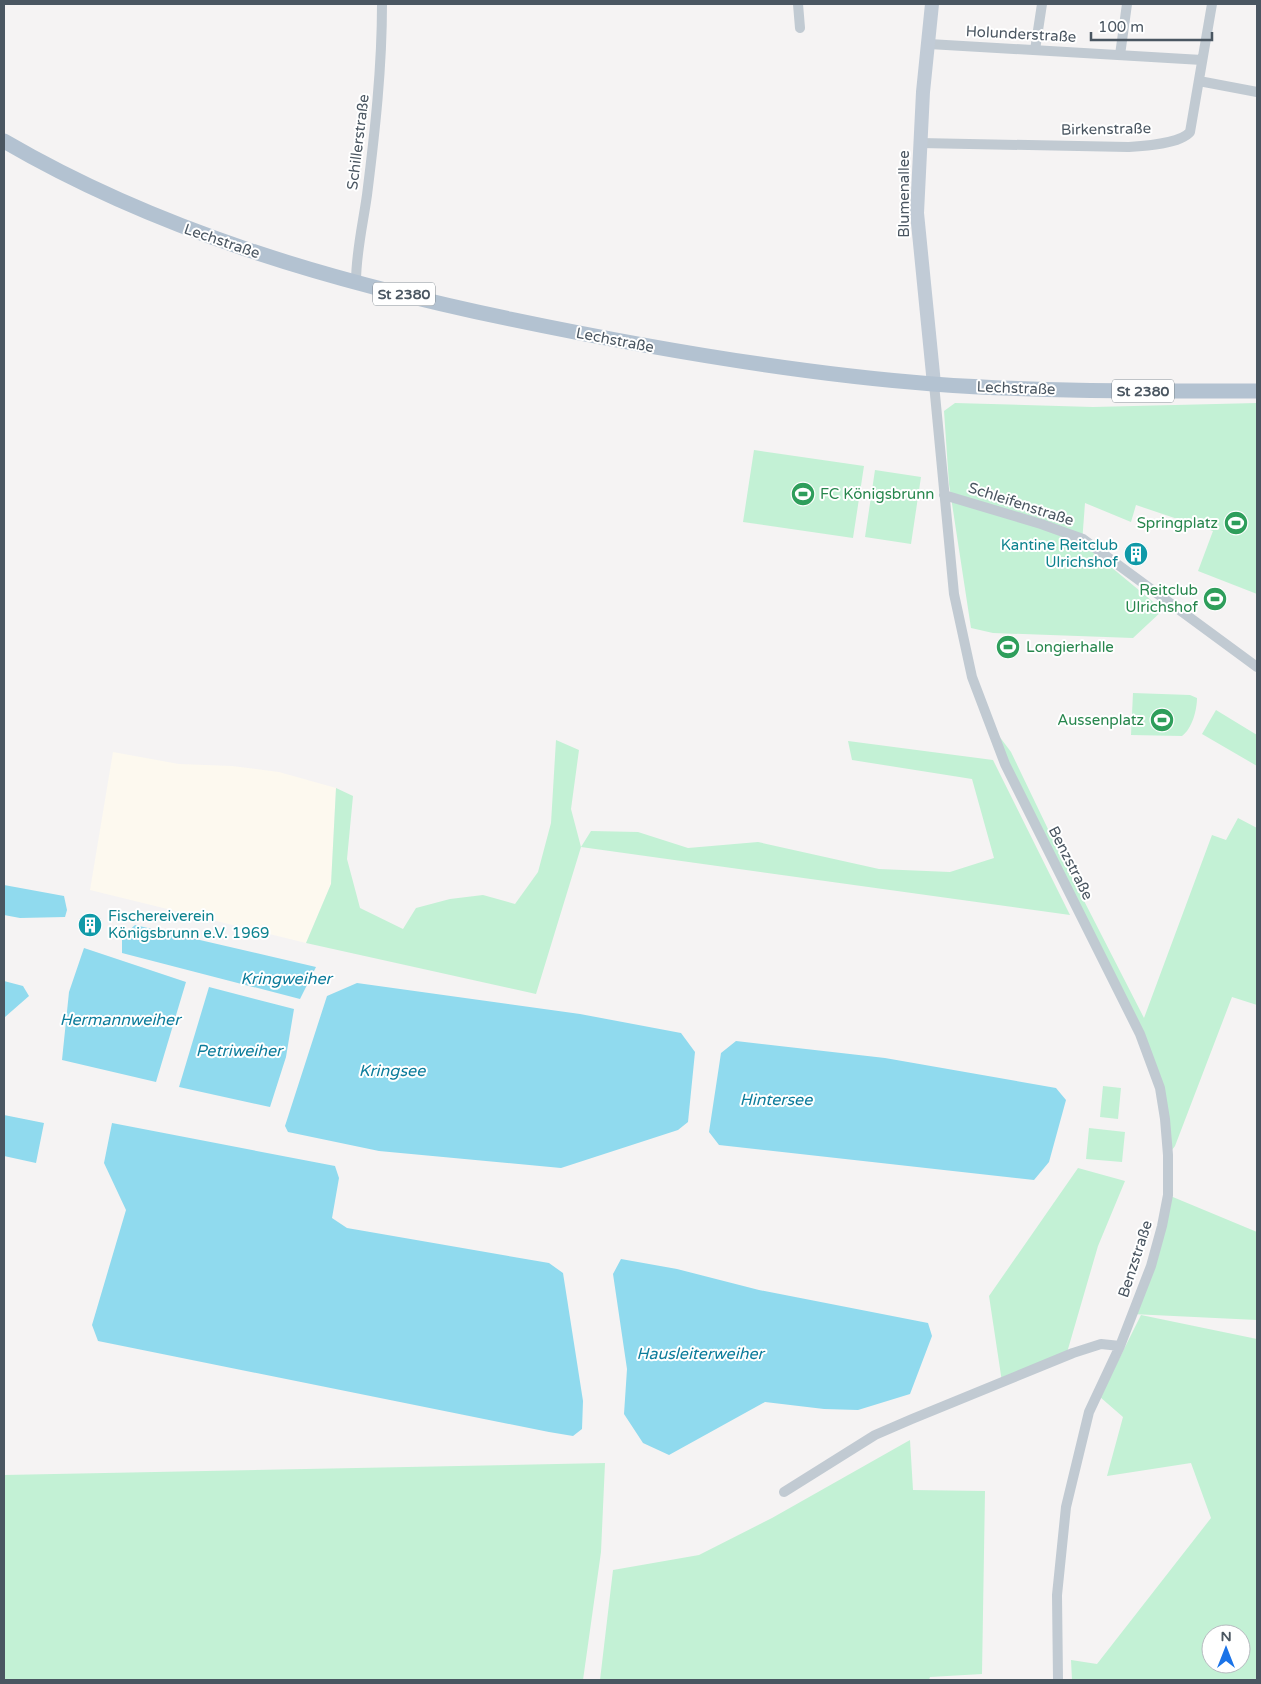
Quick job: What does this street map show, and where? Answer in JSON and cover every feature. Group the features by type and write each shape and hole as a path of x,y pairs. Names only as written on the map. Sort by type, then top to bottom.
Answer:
{"main road":[{"name":"Lechstraße","path":"4,141 66,175 160,219 236,246 356,282 457,308 656,348 867,377 934,384 1029,389 1257,391"}],"street":[{"name":"Schillerstraße","path":"356,282 358,243 378,102 382,52 382,4"},
{"path":"798,4 800,28"},
{"name":"Blumenallee","path":"932,4 920,143 918,213 934,384"},
{"path":"1035,50 1042,4"},
{"path":"1120,55 1127,4"},
{"name":"Birkenstraße","path":"920,143 1128,147 1186,137 1190,132 1212,4"},
{"name":"Holunderstraße","path":"928,44 1202,60"},
{"path":"1199,81 1257,92"},
{"name":"Benzstraße","path":"934,384 944,495 960,629 972,677 1005,764 1140,1034 1160,1088 1168,1155 1168,1196 1151,1266 1120,1346 1088,1412 1066,1507 1057,1596 1058,1680"},
{"name":"Schleifenstraße","path":"944,495 1041,524 1083,539 1257,667"},
{"path":"784,1492 875,1435 1073,1353 1101,1344 1120,1346"}],"shaded area":[{"path":"113,752 179,764 232,766 279,772 336,788 331,884 306,943 90,890"}],"green space":[{"path":"955,403 1093,407 1257,403 1257,594 1198,571 1213,531 1136,505 1131,522 1085,503 1082,543 1163,610 1133,638 993,633 971,628 949,484 944,411"},
{"name":"FC Königsbrunn","path":"754,450 864,466 853,538 743,522"},
{"path":"875,470 921,477 911,544 865,537"},
{"name":"Aussenplatz","path":"1133,693 1190,695 1197,698 1195,713 1189,729 1182,736 1131,735"},
{"path":"1216,710 1257,735 1257,766 1202,734"},
{"path":"999,736 1011,752 1059,852 1144,1018 1212,835 1226,840 1238,818 1257,828 1257,1005 1232,997 1175,1146 1168,1155 1151,1060 1005,764"},
{"path":"556,740 579,750 571,809 581,847 536,994 306,943 331,884 336,788 353,796 347,859 360,908 403,929 416,908 450,899 483,895 515,904 538,872 551,823"},
{"path":"848,741 993,760 1070,915 581,847 591,831 638,832 688,848 758,842 879,869 950,872 994,858 972,779 852,760"},
{"path":"1103,1086 1121,1088 1118,1119 1100,1117"},
{"path":"1089,1128 1125,1132 1122,1162 1086,1159"},
{"path":"1078,1168 1125,1181 1098,1246 1066,1356 1002,1382 989,1296"},
{"path":"1168,1195 1257,1232 1257,1320 1132,1314"},
{"path":"1141,1315 1257,1339 1257,1680 1072,1680 1071,1660 1097,1664 1211,1518 1191,1463 1107,1476 1123,1417 1100,1397"},
{"path":"910,1440 913,1490 985,1491 982,1674 930,1677 929,1680 600,1680 613,1570 699,1555 772,1518"},
{"path":"605,1463 601,1552 583,1680 4,1680 4,1475"}],"water":[{"path":"4,885 64,896 67,910 65,917 20,918 4,915"},
{"name":"Kringweiher","path":"135,925 316,967 300,999 122,953 122,937"},
{"name":"Hermannweiher","path":"84,948 186,982 156,1082 62,1060 69,992"},
{"path":"4,981 23,986 29,996 5,1017"},
{"name":"Kringsee","path":"357,983 580,1014 681,1033 695,1052 688,1122 678,1130 561,1168 379,1151 288,1132 285,1126 327,996"},
{"name":"Petriweiher","path":"209,987 294,1009 286,1057 270,1107 179,1087"},
{"name":"Hintersee","path":"736,1041 885,1058 1056,1088 1066,1100 1049,1162 1034,1180 719,1145 709,1132 721,1053"},
{"path":"4,1115 44,1123 36,1163 4,1156"},
{"path":"112,1123 335,1166 339,1178 332,1218 347,1228 549,1263 563,1273 583,1401 582,1429 573,1436 549,1432 98,1341 92,1325 126,1210 104,1163"},
{"name":"Hausleiterweiher","path":"621,1259 677,1269 759,1290 928,1323 932,1336 910,1394 858,1410 824,1409 765,1402 669,1455 643,1443 624,1414 627,1369 613,1274"}],"place":[{"name":"FC Königsbrunn","path":"803,494"},
{"name":"Springplatz","path":"1236,523"},
{"name":"Kantine Reitclub Ulrichshof","path":"1136,554"},
{"name":"Reitclub Ulrichshof","path":"1215,599"},
{"name":"Longierhalle","path":"1008,647"},
{"name":"Aussenplatz","path":"1162,720"},
{"name":"Fischereiverein Königsbrunn e.V. 1969","path":"90,925"}]}
